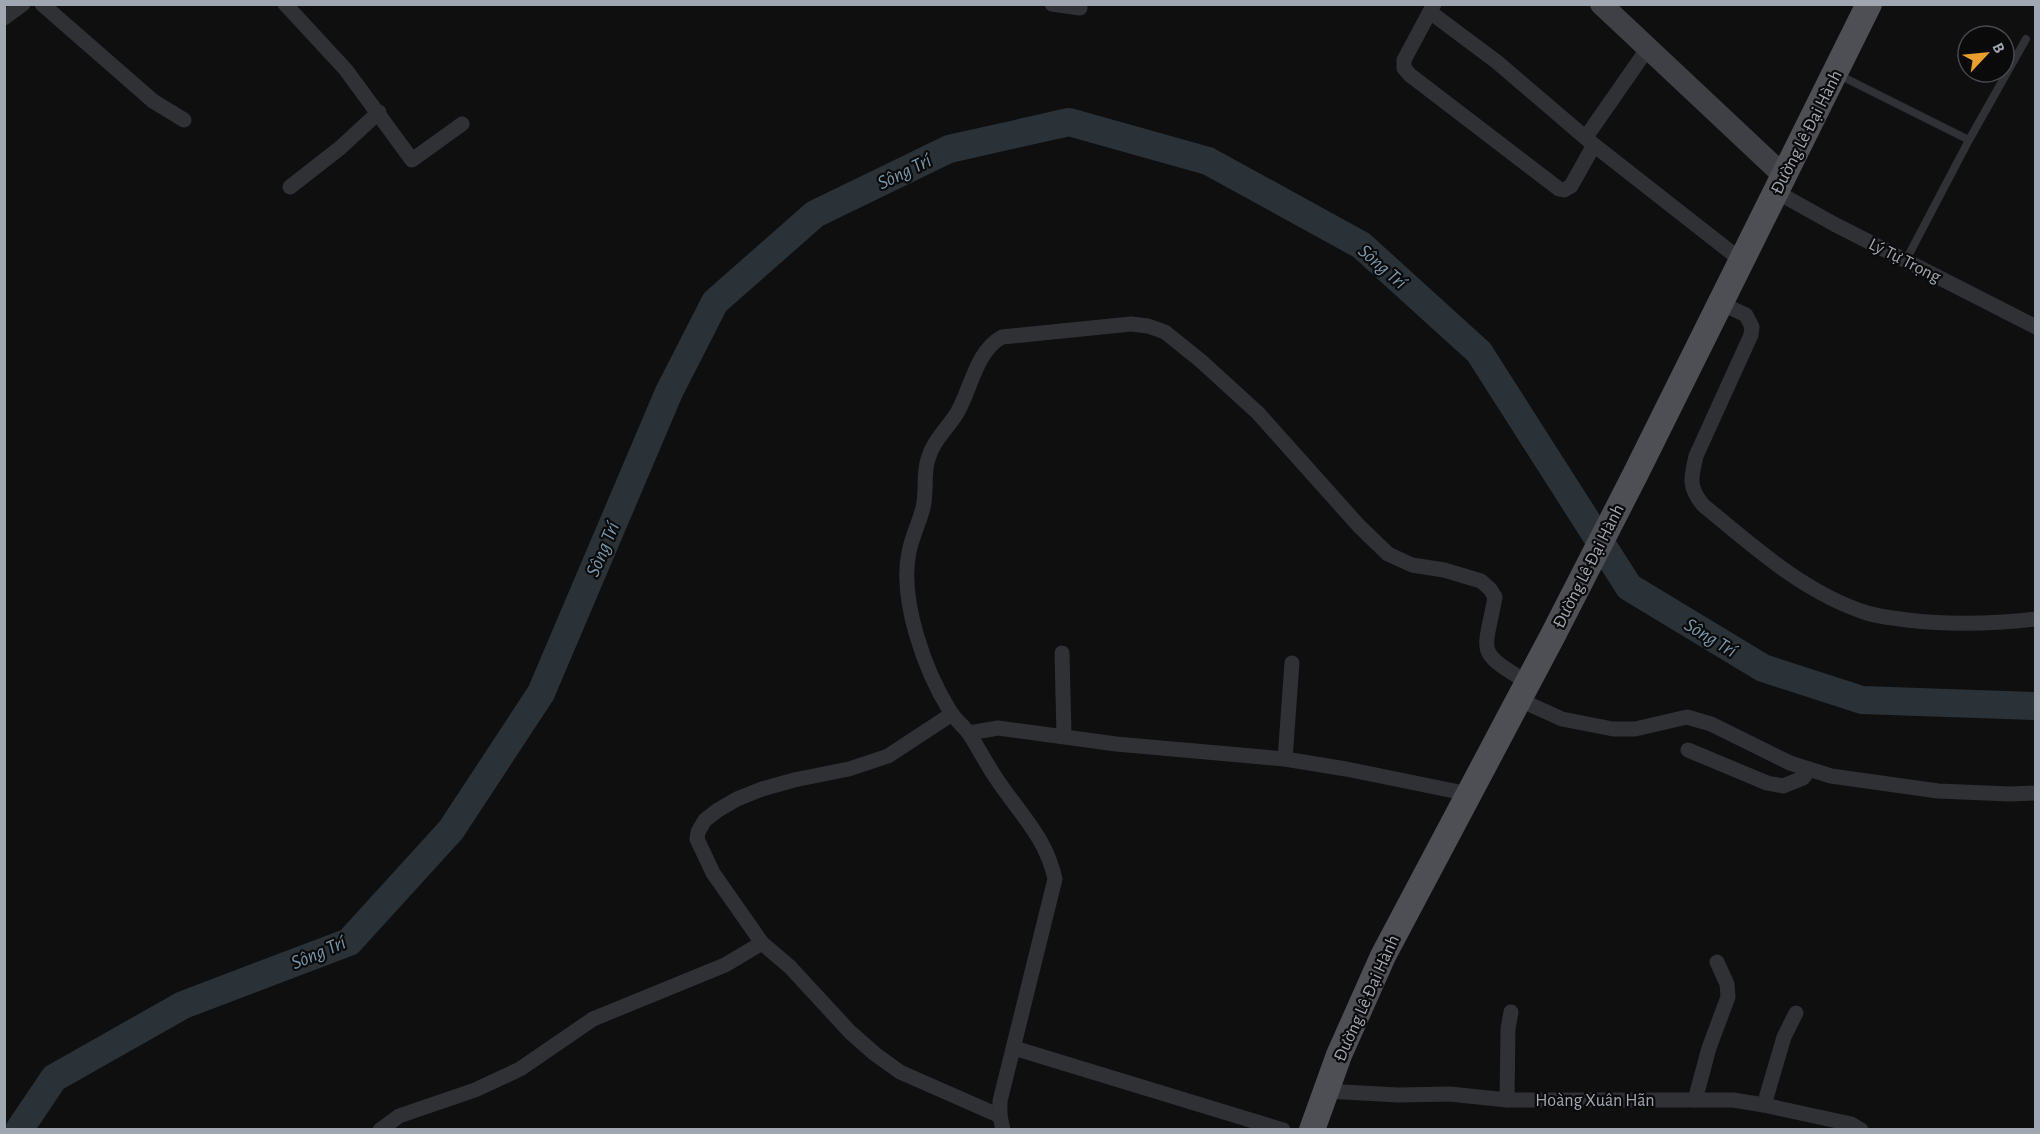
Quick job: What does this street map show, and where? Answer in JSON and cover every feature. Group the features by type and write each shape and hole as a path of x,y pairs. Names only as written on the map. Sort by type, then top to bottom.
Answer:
{"main road":[{"name":"Đường Lê Đại Hành","path":"1312,1130 1339,1055 1383,956 1635,475 1869,4"}],"street":[{"path":"4,18 23,4"},
{"path":"42,4 153,101 184,120"},
{"path":"285,4 346,70 412,160 462,124"},
{"path":"1052,4 1080,9"},
{"path":"1601,4 1779,183"},
{"path":"1647,48 1590,141 1571,186 1564,190 1559,189 1410,75 1404,68 1404,60 1432,8 1590,141 1742,261"},
{"path":"290,187 340,148 379,112"},
{"name":"Lý Tự Trọng","path":"1779,183 1834,224 2036,327"},
{"path":"1720,303 1746,315 1752,327 1751,335 1696,456 1692,488 1703,505 1802,582 1834,600 1866,613 1931,623 2036,619"},
{"path":"952,714 888,756 849,769 762,789 737,799 705,820 697,839 713,873 762,942 790,967 850,1032 889,1065 1001,1123 1000,1101 1055,879 1051,860 1038,836 995,778 969,733 952,714 934,682 920,643 909,603 907,584 909,552 924,505 926,469 932,448 957,414 980,362 992,342 1002,336 1131,324 1148,326 1165,332 1258,413 1388,554 1412,565 1444,570 1485,584 1495,597 1486,636 1489,654 1523,690 1562,719 1613,729 1635,729 1687,717 1711,724 1809,770 1831,776 1938,791 2036,793"},
{"path":"1062,654 1064,735"},
{"path":"1285,759 1292,663"},
{"path":"969,733 998,728 1064,735 1116,744 1285,759 1469,794"},
{"path":"1688,750 1767,783 1783,786 1803,778 1809,770"},
{"path":"380,1130 399,1116 475,1090 520,1069 593,1019 725,965 762,942"},
{"path":"1695,1100 1709,1048 1728,997 1727,984 1717,962"},
{"path":"1507,1100 1508,1029 1511,1012"},
{"path":"1764,1105 1784,1037 1796,1013"},
{"path":"1014,1048 1283,1130"},
{"name":"Hoàng Xuân Hãn","path":"1326,1091 1398,1095 1450,1094 1507,1100 1734,1100 1851,1124 1861,1130"}],"lane":[{"path":"1906,260 1969,140 2026,39"},
{"path":"1836,73 1969,140"}],"waterway":[{"name":"Sông Trí","path":"19,1130 54,1078 183,1005 349,942 451,830 541,693 669,392 715,302 815,214 949,149 1069,122 1208,161 1361,245 1479,352 1629,587 1763,668 1862,700 2036,706"}]}
